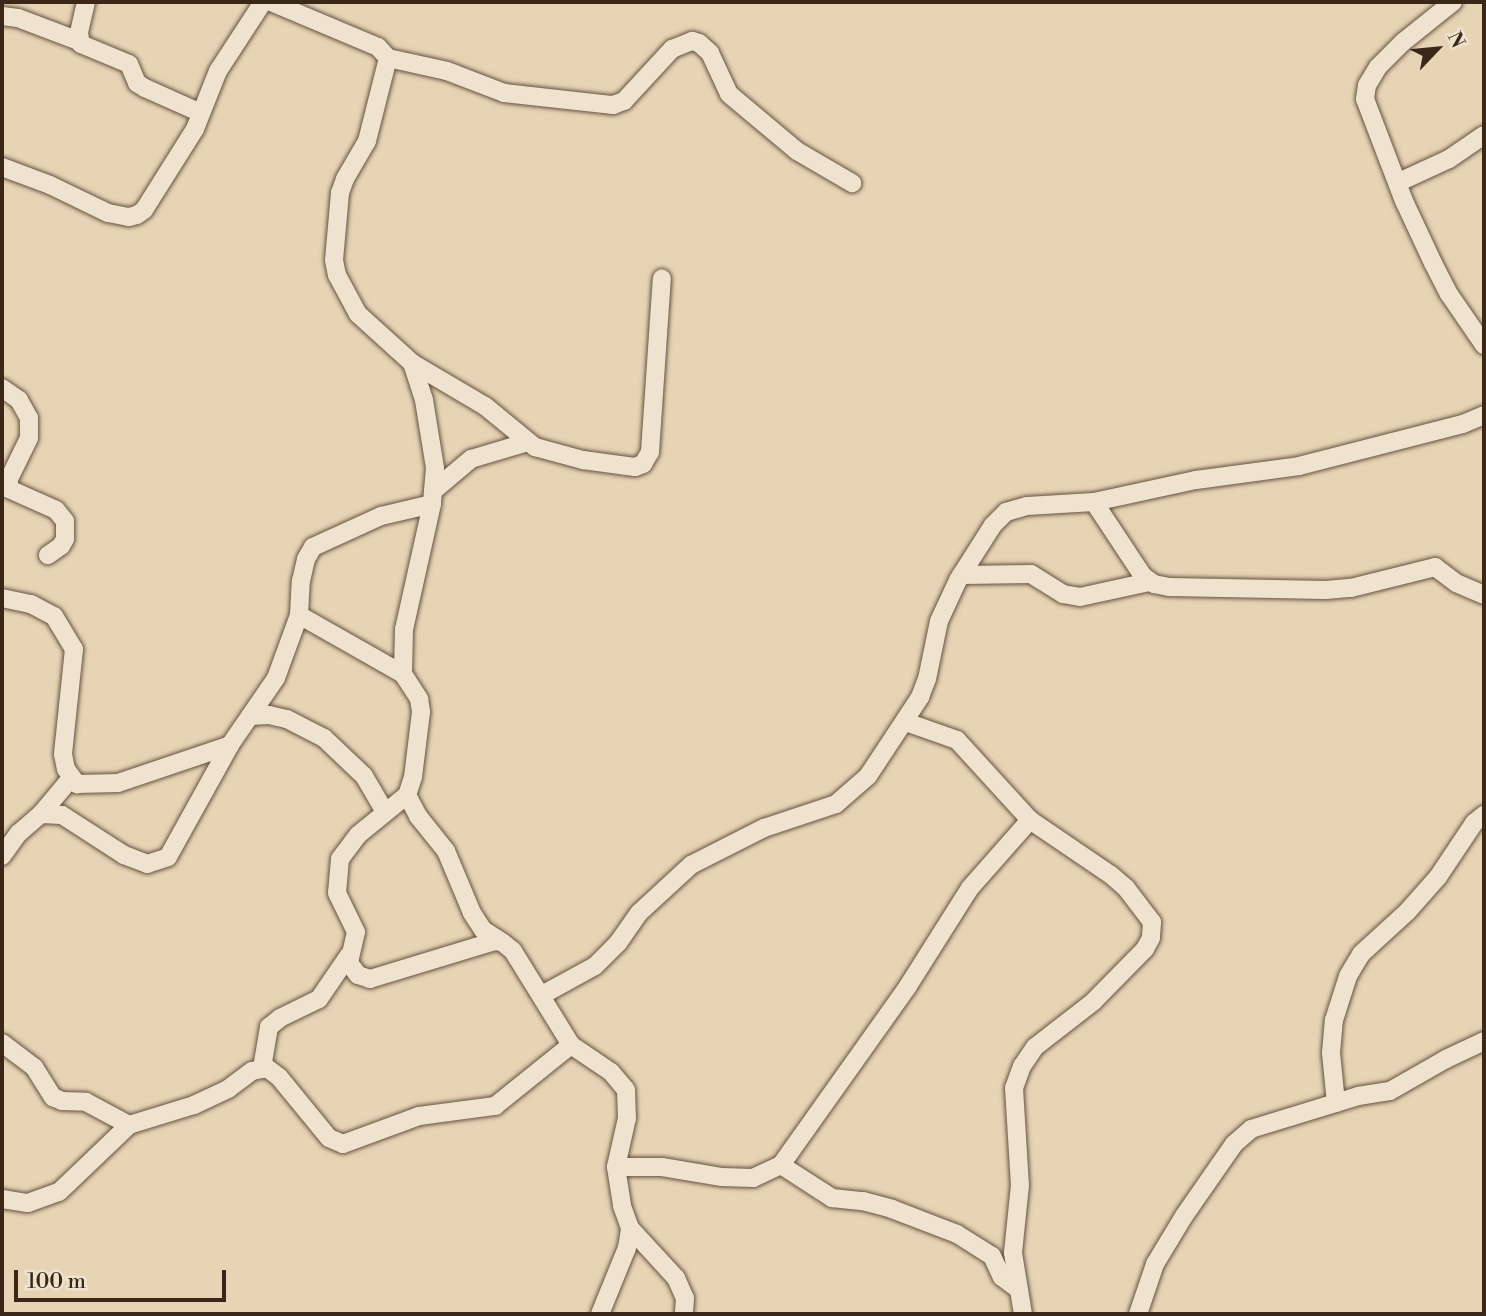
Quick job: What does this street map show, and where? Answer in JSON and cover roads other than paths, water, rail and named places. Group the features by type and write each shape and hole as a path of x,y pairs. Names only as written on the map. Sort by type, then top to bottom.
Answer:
{"street":[{"path":"79,41 86,2"},
{"path":"2,167 50,185 108,213 130,217 144,211 195,129 218,71 263,2"},
{"path":"271,2 379,47 388,58 447,71 503,93 613,105 624,101 672,49 692,41 699,43 710,53 729,94 797,151 852,183"},
{"path":"1446,4 1378,66 1367,86 1365,99 1404,201 1449,294 1484,345"},
{"path":"2,16 53,29 79,41 86,49 128,64 137,83 145,89 201,113"},
{"path":"388,58 367,141 340,193 334,260 337,275 358,314 412,363 485,405 528,442 553,454 635,467 649,458 662,278"},
{"path":"1399,183 1449,159 1484,135"},
{"path":"403,674 404,629 433,498 435,468 430,427 419,380 412,363"},
{"path":"2,388 19,400 29,418 29,438 9,479 9,489 56,510 65,521 65,540 48,555"},
{"path":"542,995 595,966 618,943 639,913 691,865 764,828 818,812 850,794 868,776 906,722 927,679 939,621 961,575 993,525 1006,512 1055,502 1094,502 1196,480 1298,467 1463,424 1484,415"},
{"path":"41,814 62,815 124,855 147,864 162,860 173,851 230,745 276,678 299,615 301,580 306,559 313,547 381,516 433,498 471,459 528,442"},
{"path":"1094,502 1149,582"},
{"path":"961,575 1031,574 1063,594 1080,597 1149,582 1170,587 1326,590 1351,588 1435,567 1456,583 1484,595"},
{"path":"2,598 31,604 48,612 66,633 74,649 63,754 71,778 85,785 118,783 230,745"},
{"path":"262,1068 269,1027 280,1018 319,999 349,955 356,938 355,926 339,902 335,882 337,868 346,848 407,795 413,777 421,712 416,692 403,674 299,615"},
{"path":"250,716 270,715 287,719 324,738 364,776 385,812"},
{"path":"906,722 957,740 1030,820 1126,888 1149,917 1152,929 1145,949 1121,977 1066,1025 1035,1046 1022,1066 1014,1088 1013,1107 1020,1185 1013,1236 1023,1314"},
{"path":"2,856 19,833 41,814 71,778"},
{"path":"407,795 418,816 446,851 472,913 483,930 513,951 571,1045 611,1072 626,1090 627,1118 616,1167 622,1206 630,1228 676,1278 685,1298 684,1314"},
{"path":"1336,1103 1331,1053 1333,1031 1339,999 1348,976 1361,954 1407,912 1438,877 1474,823 1484,815"},
{"path":"616,1167 662,1167 722,1177 753,1178 781,1165 908,986 970,888 1030,820"},
{"path":"349,955 351,967 358,975 370,979 499,940"},
{"path":"1138,1314 1155,1264 1234,1144 1260,1123 1358,1096 1390,1091 1484,1041"},
{"path":"2,1044 33,1067 53,1097 62,1101 86,1102 129,1125"},
{"path":"262,1068 279,1077 329,1138 343,1144 419,1116 495,1106 571,1045"},
{"path":"2,1199 28,1203 59,1192 129,1125 194,1105 262,1068"},
{"path":"781,1165 832,1198 892,1209 957,1234 992,1256 1002,1277 1019,1290"},
{"path":"600,1314 627,1248 630,1228"}]}
